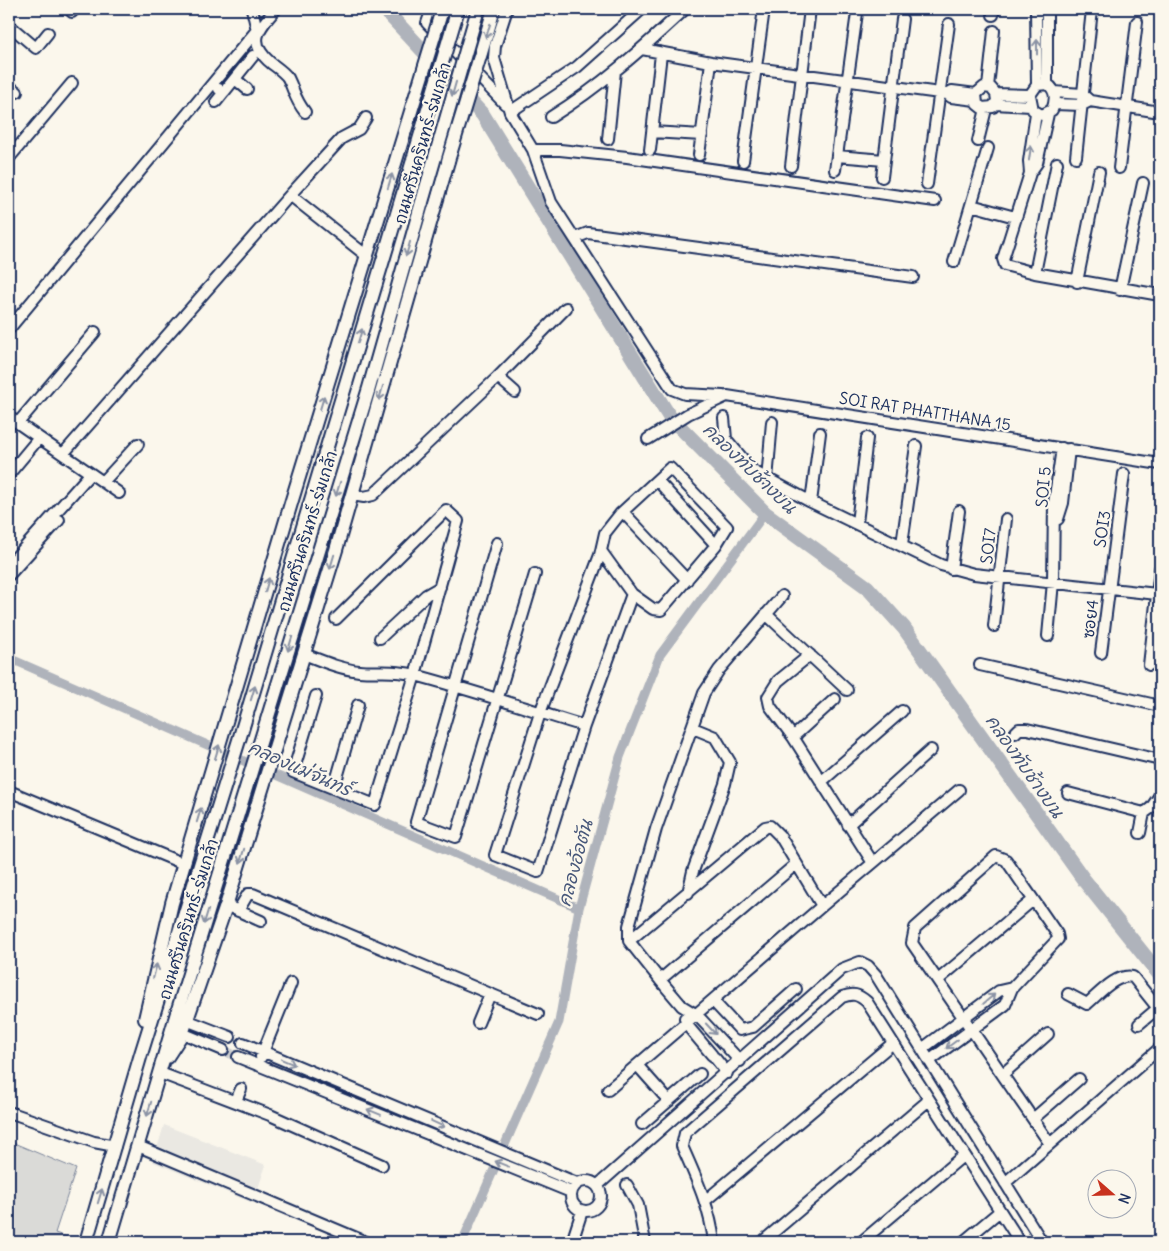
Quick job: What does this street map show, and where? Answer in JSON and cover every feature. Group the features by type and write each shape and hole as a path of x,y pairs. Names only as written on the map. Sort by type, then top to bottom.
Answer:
{"main road":[{"name":"ถนนศรีนครินทร์-ร่มเกล้า","path":"86,1242 141,1054 239,740 458,9"},
{"name":"ถนนศรีนครินทร์-ร่มเกล้า","path":"182,1018 246,786 369,388 478,9"},
{"name":"ถนนศรีนครินทร์-ร่มเกล้า","path":"109,1242 161,1067 232,908 261,793 352,495 448,161 494,9"},
{"name":"ถนนศรีนครินทร์-ร่มเกล้า","path":"141,1054 150,993 184,864 292,500 408,121 439,10"},
{"path":"292,500 351,366"},
{"path":"346,515 369,388"}],"street":[{"path":"252,9 258,30 257,46 260,53 288,78 295,100 305,112"},
{"path":"9,329 276,9"},
{"path":"507,9 495,46 494,58 509,109"},
{"path":"509,109 577,67 642,9"},
{"path":"551,117 589,93 642,49 685,9"},
{"path":"744,161 764,9"},
{"path":"791,166 810,9"},
{"path":"1036,9 1046,87 1054,104"},
{"path":"1046,87 1047,9"},
{"path":"439,10 427,23 509,109"},
{"path":"1076,157 1085,100 1092,10"},
{"path":"835,170 857,13"},
{"path":"882,177 902,19"},
{"path":"1120,168 1137,22"},
{"path":"927,184 944,93 948,24"},
{"path":"9,25 36,48 48,33"},
{"path":"988,87 994,31"},
{"path":"642,49 711,62 944,93 951,97 976,97"},
{"path":"650,150 661,54"},
{"path":"216,102 253,56"},
{"path":"699,155 711,62"},
{"path":"608,139 615,71"},
{"path":"234,78 247,89"},
{"path":"9,158 72,83"},
{"path":"212,84 224,92"},
{"path":"1048,114 1033,109 979,106 976,97 981,88 988,87 996,94 1030,95 1046,87 1085,100 1160,112"},
{"path":"978,141 996,94"},
{"path":"1030,95 1033,109 1029,161 1030,173"},
{"path":"1054,104 1085,100"},
{"path":"1054,104 1048,114 1037,163 1030,173 1015,217 1003,259 1004,264 1035,274 1120,290 1160,295"},
{"name":"SOI RAT PHATTHANA 15","path":"509,109 533,150 551,202 672,388 685,394 727,396 1160,464"},
{"path":"63,454 290,195 342,138 358,129 366,118"},
{"path":"652,132 702,135"},
{"path":"954,262 988,148"},
{"path":"533,150 560,150 627,157 935,201"},
{"path":"837,156 884,160"},
{"path":"1035,274 1057,163"},
{"path":"1077,282 1099,172"},
{"path":"1120,290 1144,183"},
{"path":"290,195 367,256"},
{"path":"971,205 1015,217"},
{"path":"575,238 588,233 913,277"},
{"path":"352,495 364,497 373,495 498,377 566,308"},
{"path":"95,332 13,420 119,493"},
{"path":"498,377 515,392"},
{"path":"648,439 688,414 727,396"},
{"path":"724,418 726,439 753,471 811,502 951,569 1157,594"},
{"path":"767,480 772,422"},
{"path":"811,502 820,433"},
{"path":"9,474 39,438"},
{"path":"857,523 867,438"},
{"path":"103,482 138,444"},
{"path":"902,544 916,446"},
{"name":"SOI 5","path":"1048,636 1056,530 1063,503 1065,449"},
{"path":"601,550 632,594 658,611 663,608 716,545 727,527 670,468 622,512 605,533 601,550 540,712 495,855 538,872 584,726 632,594"},
{"path":"9,575 90,474"},
{"name":"SOI3","path":"1109,588 1124,474"},
{"path":"657,480 716,545"},
{"path":"316,696 293,772 375,805 416,675 458,521 446,510 336,619"},
{"path":"951,569 958,511"},
{"path":"622,512 687,580"},
{"name":"SOI7","path":"994,626 1006,519"},
{"path":"9,565 48,526 59,520"},
{"path":"497,543 416,822 456,837 535,574"},
{"path":"1148,665 1160,569"},
{"path":"380,638 426,595 440,587"},
{"name":"ซอย4","path":"1101,653 1109,588"},
{"path":"740,1061 697,1014 682,1006 629,941 631,910 656,829 709,682 782,596"},
{"path":"766,614 847,690"},
{"path":"304,654 340,668 360,671 392,670 416,675 584,726"},
{"path":"810,655 778,681 768,697 770,706 793,738 873,863"},
{"path":"980,665 1160,706"},
{"path":"793,738 835,699"},
{"path":"334,788 358,705"},
{"path":"821,782 902,711"},
{"path":"688,893 692,871 724,784 730,762 715,737 693,728"},
{"path":"1015,733 1019,728 1027,728 1160,760"},
{"path":"848,825 931,750"},
{"path":"608,1090 959,790"},
{"path":"9,791 184,864"},
{"path":"1068,793 1144,813"},
{"path":"1140,833 1144,813 1151,808 1160,795"},
{"path":"629,941 765,827 770,826 775,830 822,906"},
{"path":"929,1061 973,1029 1005,1005 1012,988 1058,939 1057,934 1006,860 996,856 915,928 912,943 973,1029 1050,1144"},
{"path":"660,980 796,864"},
{"path":"261,921 232,908 248,894 253,894 538,1014"},
{"path":"938,980 1033,900"},
{"path":"598,1185 727,1073 842,969 860,962 868,966 876,975 1042,1242"},
{"path":"1068,994 1087,1004 1115,981 1127,975 1133,977 1159,1009 1139,1024"},
{"path":"258,1065 291,983"},
{"path":"922,1049 999,991 1012,988"},
{"path":"713,1000 740,1030 746,1030 753,1027 796,989"},
{"path":"478,1023 490,994"},
{"path":"714,1242 706,1200 682,1146 685,1133 842,997 851,994 860,996 893,1043 1020,1242"},
{"path":"682,1006 686,1024 727,1073"},
{"path":"182,1018 230,1037"},
{"path":"177,1031 223,1050"},
{"path":"1003,1074 1048,1034"},
{"path":"243,1043 456,1132 549,1177 571,1192"},
{"path":"706,1200 893,1043"},
{"path":"1005,1182 1160,1048"},
{"path":"238,1057 452,1143 549,1177 577,1183 588,1180 598,1185 601,1190 600,1204 595,1209 582,1211"},
{"path":"637,1065 669,1101"},
{"path":"161,1067 382,1165"},
{"path":"642,1124 700,1074"},
{"path":"1033,1119 1079,1079"},
{"path":"236,1101 241,1089"},
{"path":"762,1242 929,1100"},
{"path":"9,1112 94,1142 114,1146"},
{"path":"138,1146 366,1242"},
{"path":"861,1242 964,1154"},
{"path":"577,1183 571,1192 572,1202 582,1211"},
{"path":"627,1185 638,1206 645,1242"},
{"path":"572,1242 582,1211"},
{"path":"963,1242 1000,1211"}],"shaded area":[{"path":"164,1125 266,1165 253,1203 153,1162"},
{"path":"9,1141 76,1169 55,1233 67,1237 65,1242 9,1242"}],"waterway":[{"name":"คลองทับช้างบน","path":"384,9 483,115 669,416 765,513 867,587 904,628 1084,880 1160,975"},
{"name":"คลองอ้อตัน","path":"462,1242 559,1022 579,908 620,757 660,655 765,513"},
{"name":"คลองแม่จันทร์","path":"9,658 579,908"}],"tunnel":[{"path":"223,1050 238,1057"}]}
